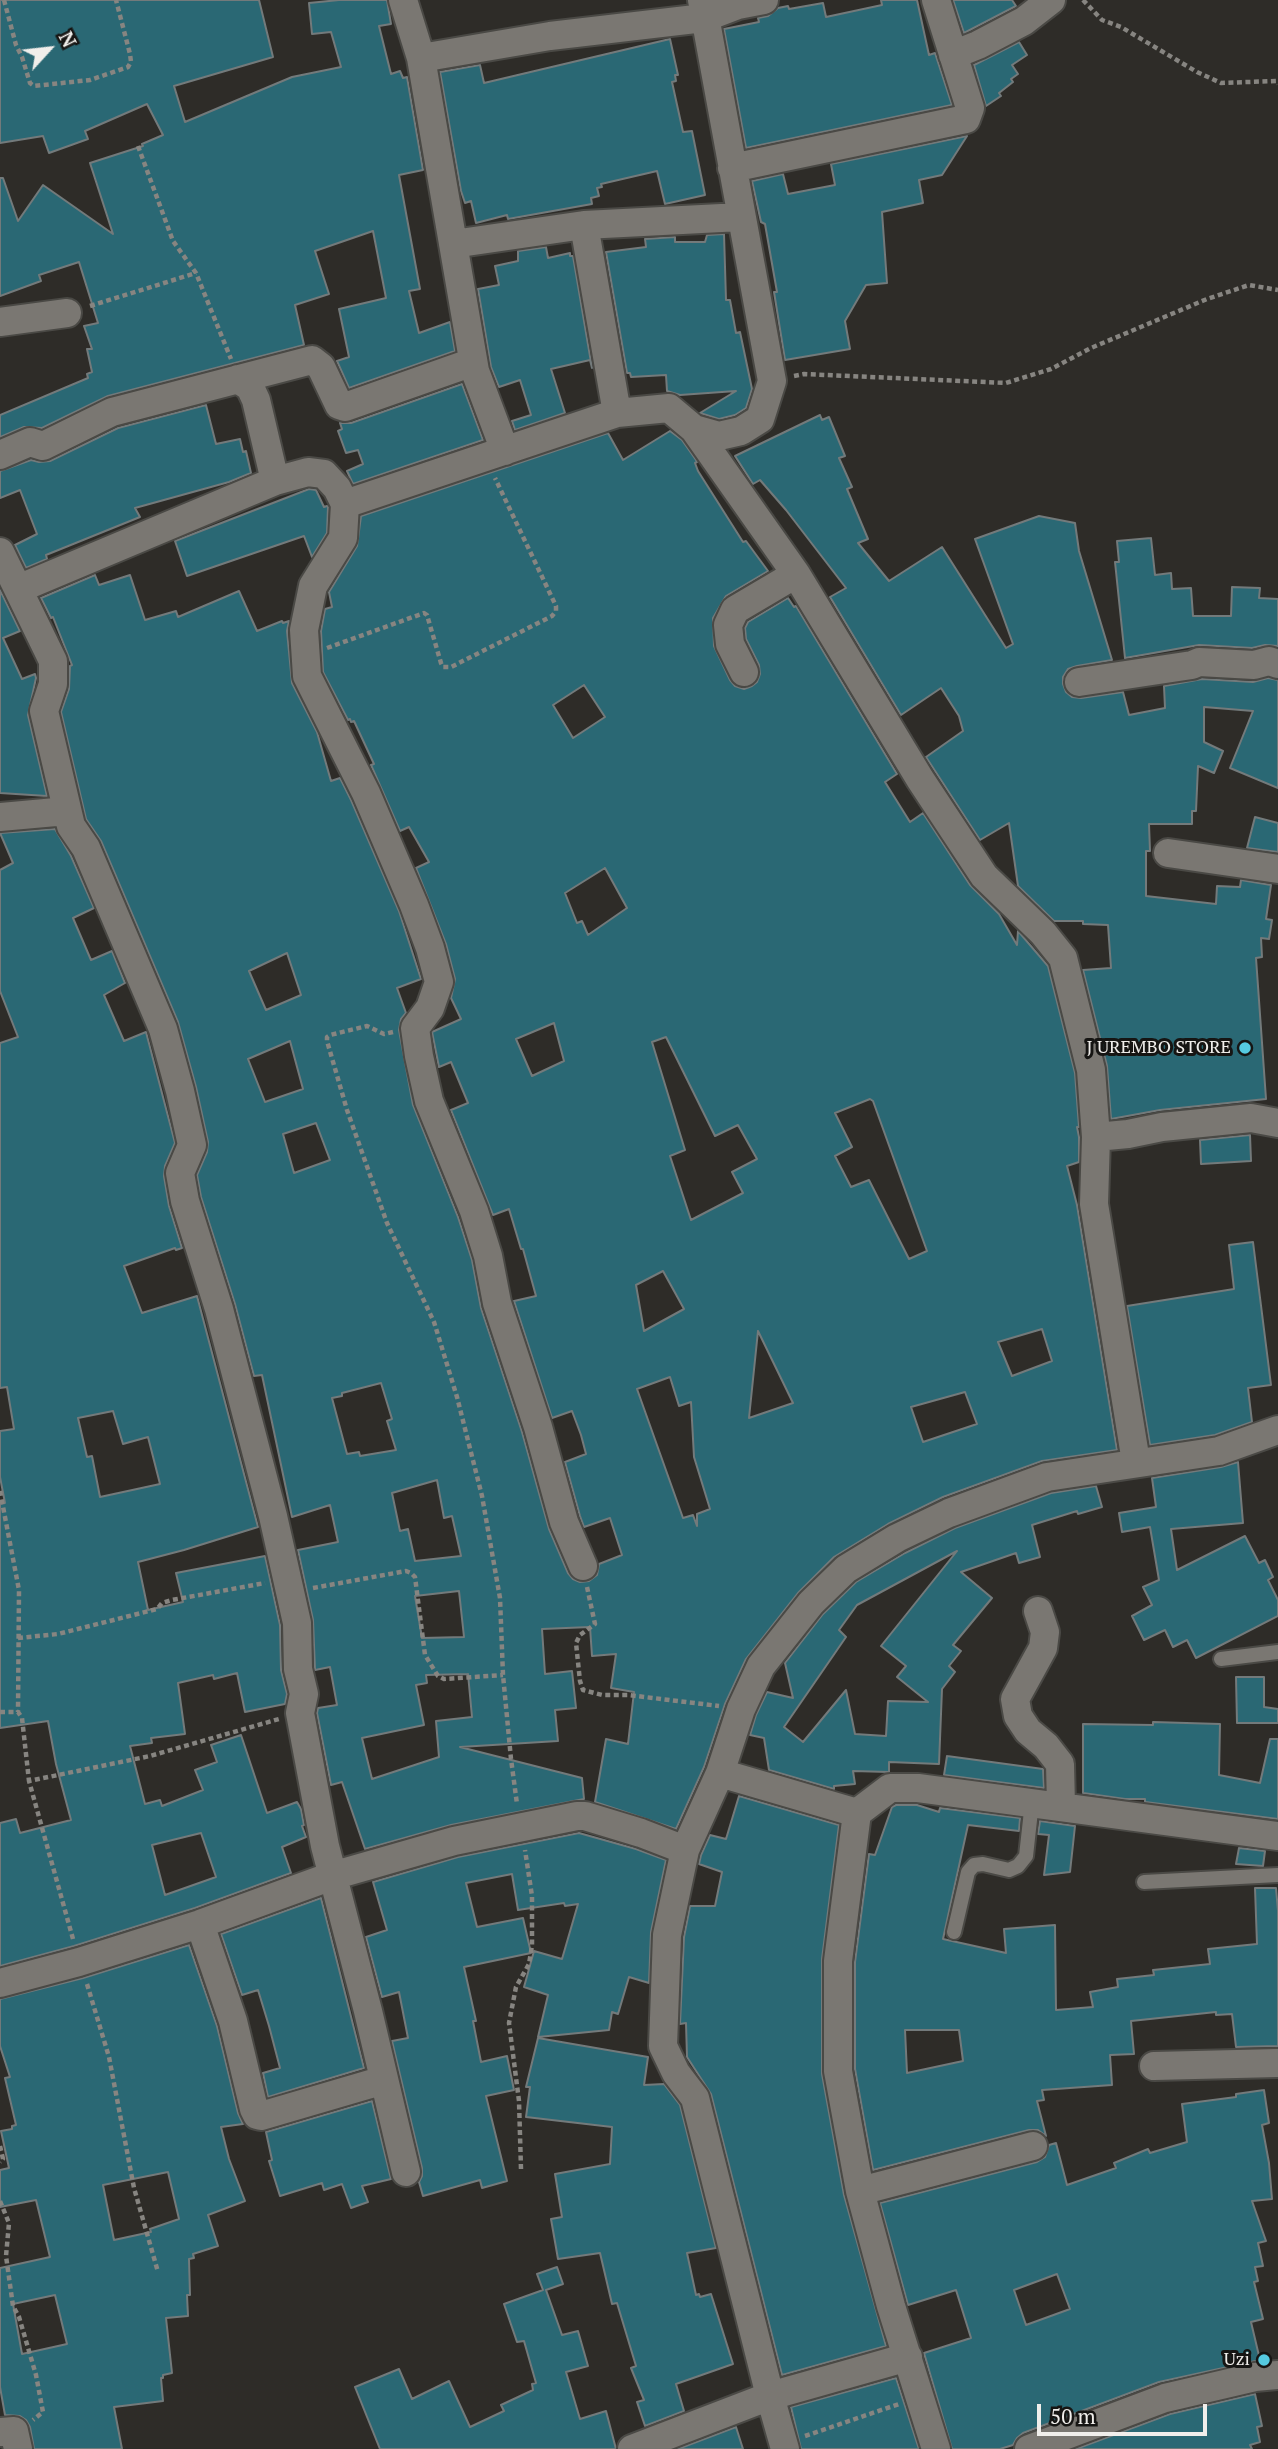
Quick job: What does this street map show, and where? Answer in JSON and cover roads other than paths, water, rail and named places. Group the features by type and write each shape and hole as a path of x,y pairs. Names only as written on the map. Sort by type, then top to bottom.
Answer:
{"street":[{"path":"403,0 421,58 474,362 495,454"},
{"path":"421,58 764,0"},
{"path":"732,168 966,119 970,108 936,0"},
{"path":"953,54 978,45 1024,21 1051,0"},
{"path":"694,429 719,436 741,431 760,419 772,381 703,9"},
{"path":"453,244 584,225 741,218"},
{"path":"584,225 617,412"},
{"path":"0,321 67,313"},
{"path":"0,455 30,442 43,446 111,412 312,360 321,367 339,405 345,407 474,362"},
{"path":"238,379 250,387 256,400 275,481"},
{"path":"345,504 617,412 669,408 694,429 796,574 920,779 984,876 1043,933 1063,958 1091,1070 1097,1137 1094,1204 1136,1462"},
{"path":"18,589 275,481 308,471 324,474 337,488 345,504 343,538 313,586 304,630 307,676 366,793 415,905 430,948 439,982 430,1008 415,1028 429,1101 474,1211 488,1256 497,1303 538,1427 564,1522 583,1566"},
{"path":"0,552 53,661 53,684 44,711 71,826 86,848 163,1029 180,1091 192,1145 180,1173 185,1201 219,1309 273,1517 297,1623 298,1669 304,1693 300,1713 332,1876 406,2172"},
{"path":"744,672 730,644 728,625 734,610 796,574"},
{"path":"1079,682 1199,662 1278,664"},
{"path":"0,817 67,811"},
{"path":"1168,853 1278,869"},
{"path":"1097,1137 1128,1134 1162,1126 1251,1118 1278,1123"},
{"path":"785,2446 695,2098 676,2073 663,2046 667,1935 685,1850 720,1773 741,1709 761,1666 811,1603 846,1569 897,1538 949,1513 1047,1476 1219,1451 1278,1430"},
{"path":"1038,1611 1045,1632 1043,1648 1015,1699 1018,1716 1028,1731 1046,1746 1060,1763 1061,1806"},
{"path":"720,1773 857,1813"},
{"path":"936,2449 891,2306 860,2191 838,2071 838,1961 857,1813 890,1788 918,1788 1278,1836"},
{"path":"0,1983 79,1962 200,1924 332,1876 454,1841 521,1827 584,1816 685,1850"},
{"path":"200,1924 233,2021 257,2115 384,2080"},
{"path":"1154,2066 1278,2063"},
{"path":"860,2191 1033,2146"},
{"path":"632,2449 770,2396 908,2357"},
{"path":"1029,2449 1165,2399 1255,2377 1278,2375"}],"lane":[{"path":"1221,1659 1278,1652"},
{"path":"954,1932 968,1872 974,1865 984,1864 1009,1870 1018,1867 1026,1856 1032,1802"},
{"path":"1144,1882 1278,1875"}],"place":[{"name":"J UREMBO STORE","path":"1245,1048"},
{"name":"Uzi","path":"1264,2360"}]}
